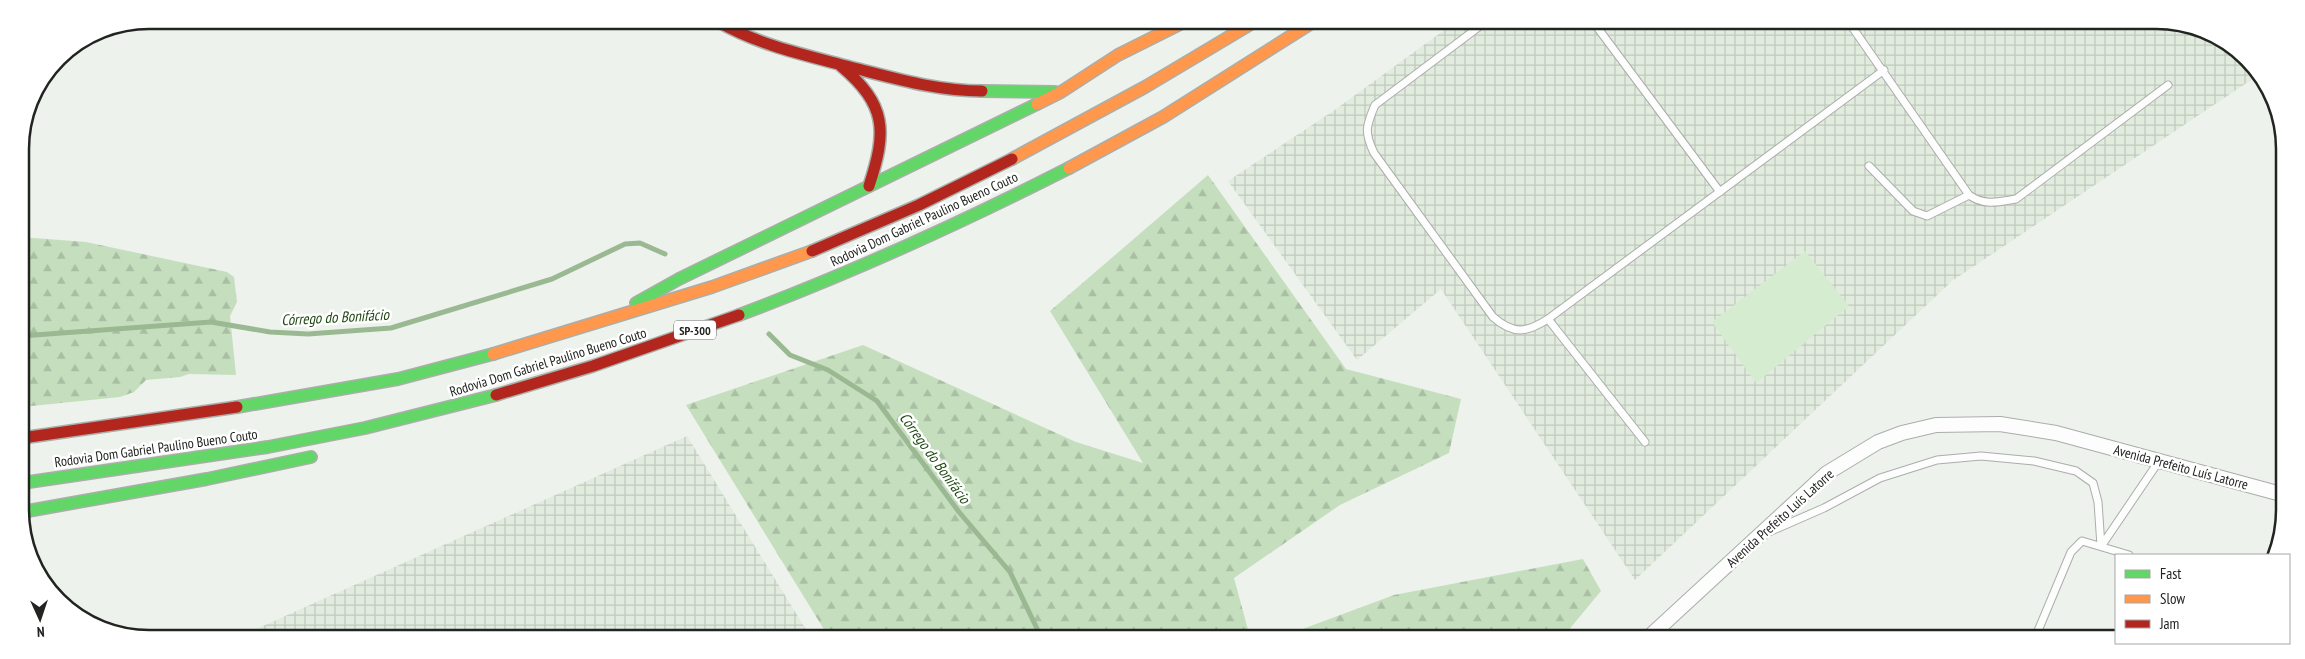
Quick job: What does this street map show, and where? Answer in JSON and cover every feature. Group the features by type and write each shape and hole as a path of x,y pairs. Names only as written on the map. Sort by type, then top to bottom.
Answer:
{"main road":[{"path":"742,29 780,50 920,85 955,91 1061,92"},
{"path":"608,319 679,279 1061,92 1118,55 1170,29"},
{"name":"Rodovia Dom Gabriel Paulino Bueno Couto","path":"29,437 128,426 393,380 451,367 720,286 882,222 979,176 1087,120 1243,29"},
{"name":"Rodovia Dom Gabriel Paulino Bueno Couto","path":"29,481 232,453 411,418 512,392 616,360 832,279 903,248 1112,146 1302,29"},
{"path":"1249,63 1311,29"},
{"path":"840,66 858,80 872,98 882,127 877,161 869,186"},
{"path":"662,354 741,321 832,279"},
{"path":"29,511 208,479 325,453"}],"street":[{"name":"Avenida Prefeito Luís Latorre","path":"1657,630 1828,473 1878,442 1902,433 1936,425 2000,424 2056,433 2276,493"}],"lane":[{"path":"1476,29 1375,105 1368,120 1366,135 1374,153 1493,317 1505,328 1521,331 1534,328 1548,319 1884,70"},
{"path":"1598,29 1720,192"},
{"path":"1854,29 1969,195 1978,202 1988,203 2016,199 2168,85"},
{"path":"1869,166 1913,211 1927,216 1969,195"},
{"path":"1548,319 1646,442"},
{"path":"1757,537 1824,508 1880,478 1937,460 1981,456 2034,461 2076,471 2093,483 2098,502 2101,546"},
{"path":"2101,546 2159,461"},
{"path":"2038,630 2071,552 2082,541 2126,554"}],"shaded area":[{"path":"1446,29 2156,29 2187,33 2216,45 2241,64 2253,79 1952,281 1635,580 1441,289 1357,360 1228,181 1336,109"},
{"path":"687,436 806,630 254,630"}],"green space":[{"path":"1208,175 1346,369 1461,399 1449,453 1340,505 1234,578 1248,630 824,630 686,405 863,345 1076,442 1143,463 1050,311"},
{"path":"29,238 86,242 227,272 234,277 237,302 230,316 236,375 189,374 180,377 146,380 134,392 120,397 29,406"},
{"path":"1805,251 1849,306 1756,383 1712,322"},
{"path":"1583,559 1601,591 1569,630 1300,630 1394,595"}],"waterway":[{"name":"Córrego do Bonifácio","path":"29,335 211,322 270,332 308,334 391,328 552,279 625,244 640,243 665,254"},
{"name":"Córrego do Bonifácio","path":"769,334 790,355 828,370 877,401 959,512 1010,572 1038,630"}],"traffic: fast":[{"path":"982,91 1055,92"},
{"path":"636,303 679,279 1037,104"},
{"path":"739,315 823,282 906,246 1069,168"},
{"path":"237,407 398,379 493,354"},
{"path":"29,482 268,447 365,428 496,395"},
{"path":"29,511 207,479 311,457"}],"traffic: slow":[{"path":"1037,104 1061,92 1118,55 1170,29"},
{"path":"1012,159 1145,87 1242,29"},
{"path":"1069,168 1163,117 1302,29"},
{"path":"493,354 712,287 812,251"}],"traffic: jam":[{"path":"733,29 782,49 915,83 948,89 982,91"},
{"path":"841,66 867,93 875,107 879,120 879,150 869,186"},
{"path":"812,251 919,205 1012,159"},
{"path":"496,395 593,366 739,315"},
{"path":"29,437 237,407"}]}
